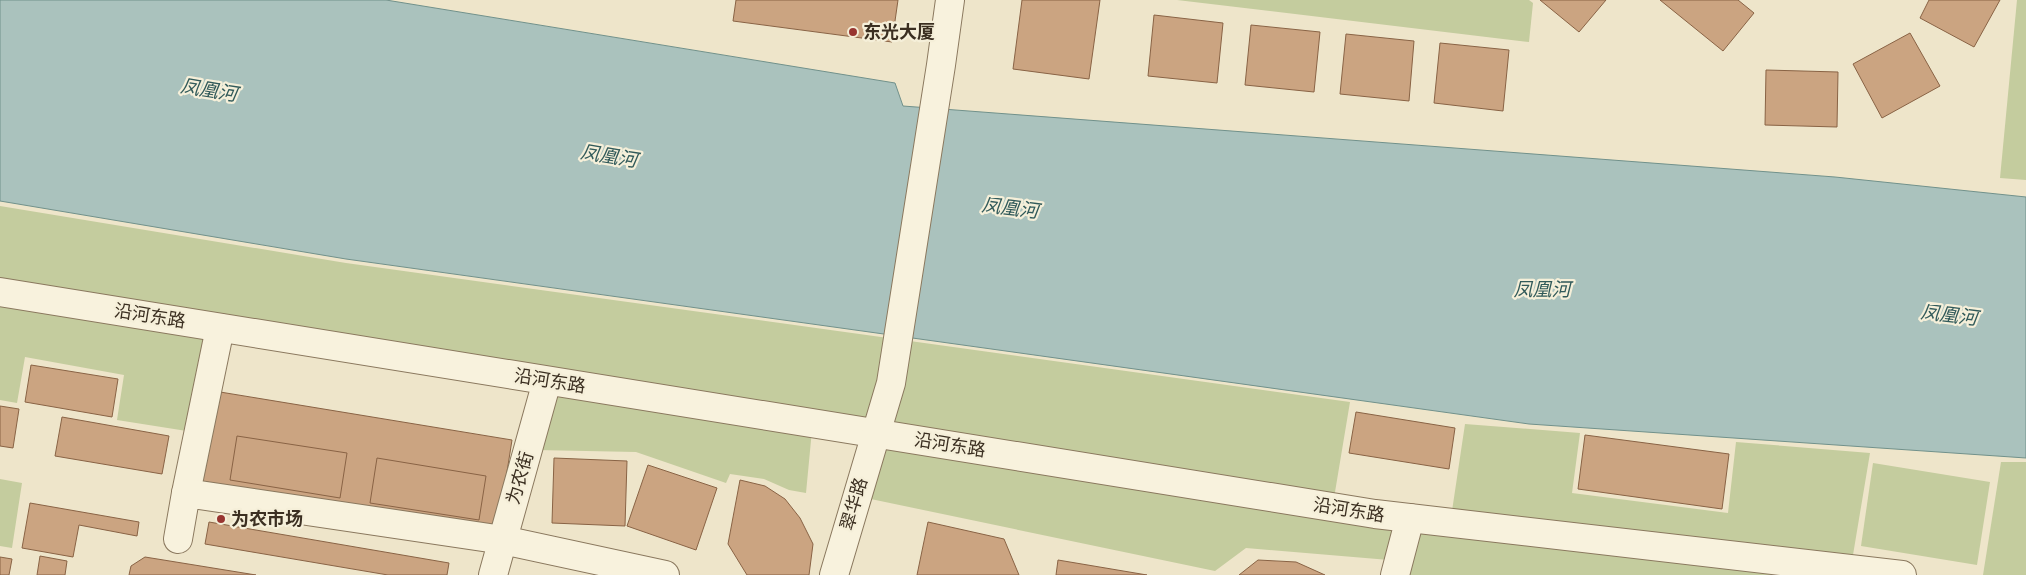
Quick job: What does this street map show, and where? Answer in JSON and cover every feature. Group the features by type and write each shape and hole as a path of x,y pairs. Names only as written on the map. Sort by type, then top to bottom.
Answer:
{"street":[{"name":"翠华路","path":"834,575 890,383 950,0"},
{"name":"沿河东路","path":"0,292 1375,514 1897,575"},
{"path":"178,539 220,328"},
{"name":"为农街","path":"493,575 547,381"},
{"path":"186,493 503,540 664,575"},
{"path":"1395,575 1410,518"}],"green space":[{"path":"1177,0 1529,0 1533,3 1529,42"},
{"path":"2017,0 2026,0 2026,180 2000,178"},
{"path":"0,206 346,263 1350,402 1333,504 0,287"},
{"path":"0,298 215,335 193,432 117,420 124,375 25,357 17,403 0,400"},
{"path":"552,390 812,430 806,493 789,490 764,479 730,474 726,483 636,452 536,450"},
{"path":"1465,424 1580,433 1572,493 1728,513 1736,442 1870,453 1852,561 1452,511"},
{"path":"882,444 1399,527 1389,560 1246,548 1215,571 866,498"},
{"path":"2001,462 2026,462 2026,575 1983,575"},
{"path":"1873,463 1990,482 1977,565 1861,546"},
{"path":"0,479 22,483 12,548 0,546"},
{"path":"1416,530 1834,575 1404,575"}],"water":[{"name":"凤凰河","path":"0,0 386,0 895,83 903,106 1835,177 2026,197 2026,458 1529,424 346,259 0,201"}],"building":[{"name":"东光大厦","path":"736,0 898,0 892,42 733,21"},
{"path":"1022,0 1100,0 1089,79 1013,69"},
{"path":"1540,0 1606,0 1579,32"},
{"path":"1660,0 1738,0 1754,13 1723,51"},
{"path":"1929,0 2000,0 1974,47 1920,18"},
{"path":"1154,15 1223,23 1217,83 1148,76"},
{"path":"1251,25 1320,32 1314,92 1245,85"},
{"path":"1910,33 1940,86 1882,118 1853,64"},
{"path":"1346,34 1414,41 1409,101 1340,94"},
{"path":"1440,43 1509,50 1503,111 1434,103"},
{"path":"1766,70 1838,72 1837,127 1765,125"},
{"path":"31,365 118,379 112,417 25,402"},
{"path":"214,391 512,440 498,529 200,481"},
{"path":"0,406 19,409 13,448 0,446"},
{"path":"1356,412 1455,428 1449,469 1349,453"},
{"path":"62,417 169,436 162,474 55,456"},
{"path":"1585,435 1729,454 1722,509 1578,489"},
{"path":"237,436 347,453 340,498 230,480"},
{"path":"377,458 486,476 479,520 370,503"},
{"path":"554,458 627,461 625,526 552,523"},
{"path":"648,465 717,488 696,550 627,526"},
{"path":"740,480 765,486 785,499 800,518 813,544 809,575 747,575 728,544"},
{"path":"30,503 139,522 137,536 79,525 73,557 22,548"},
{"path":"209,522 449,563 447,575 388,575 205,544"},
{"path":"928,522 1004,539 1019,575 917,575"},
{"path":"40,556 67,561 65,575 37,575"},
{"path":"0,557 12,559 9,575 0,575"},
{"path":"145,557 256,575 129,575 131,566"},
{"path":"1058,560 1147,575 1056,575"},
{"path":"1258,560 1296,562 1325,575 1239,575"}],"place":[{"name":"东光大厦","path":"853,32"},
{"name":"为农市场","path":"221,519"}]}
